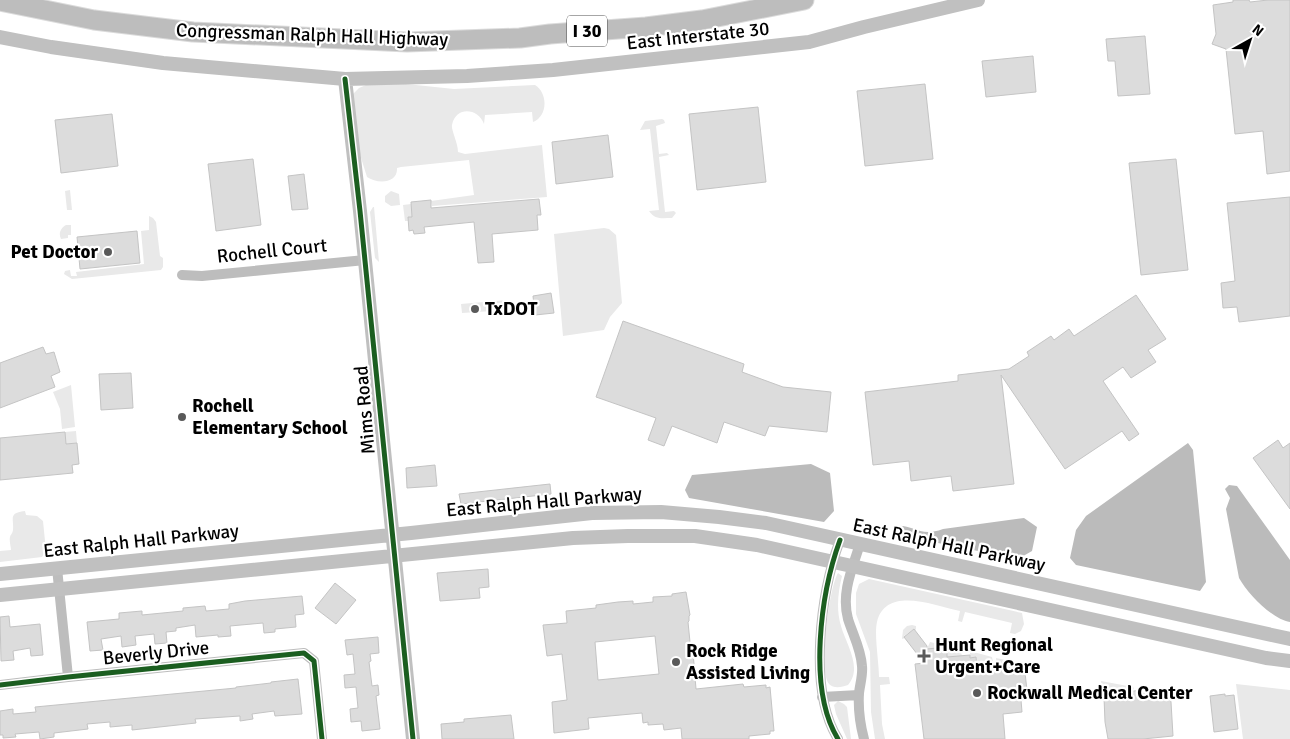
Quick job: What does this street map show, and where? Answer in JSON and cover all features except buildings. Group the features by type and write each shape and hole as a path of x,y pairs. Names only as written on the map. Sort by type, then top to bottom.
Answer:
{"highway":[{"name":"Congressman Ralph Hall Highway","path":"0,1 94,20 193,32 407,42 520,38 702,20 804,0"},
{"path":"0,10 81,24 193,32"}],"main road":[{"name":"East Interstate 30","path":"0,37 51,47 163,63 345,79 467,76 554,70 790,45 809,42 978,0"},
{"name":"Mims Road","path":"345,79 366,260 413,739"},
{"name":"East Ralph Hall Parkway","path":"0,574 592,513 661,512 766,523 1290,639"},
{"name":"East Ralph Hall Parkway","path":"0,595 573,538 694,536 757,545 1266,658 1290,661"}],"street":[{"name":"Rochell Court","path":"182,275 202,276 366,260"},
{"path":"838,739 822,697 821,628 832,561 840,540"},
{"path":"860,544 845,595 847,616 861,652 862,671 859,695 860,719 864,739"},
{"path":"57,568 68,676"},
{"name":"Beverly Drive","path":"0,685 68,676 304,654 314,661 322,739"},
{"path":"822,697 859,695"}],"shaded area":[{"path":"387,82 454,89 535,85 542,93 544,110 538,119 533,122 532,112 485,115 484,124 477,115 467,111 462,112 454,119 452,127 458,152 465,154 542,145 547,197 432,206 431,201 474,195 469,160 397,168 394,177 386,181 376,181 367,177 348,116 353,94 359,88"},
{"path":"662,119 665,123 656,126 659,154 667,153 669,155 659,157 665,212 674,211 676,213 672,218 656,217 649,211 659,210 650,129 640,130 645,121"},
{"path":"70,190 72,210 67,210 65,191"},
{"path":"391,191 399,194 400,205 391,206 385,202 385,196"},
{"path":"411,204 412,217 408,217 408,221 405,221 403,205"},
{"path":"373,207 379,262 375,258 370,212"},
{"path":"149,216 156,222 160,256 163,258 161,270 72,279 64,274 65,271 70,270 71,276 77,276 76,272 144,264 141,231 149,230"},
{"path":"66,225 71,225 71,235 68,235 68,238 61,239 60,231"},
{"path":"609,229 616,235 622,303 610,317 604,330 563,336 554,234"},
{"path":"507,300 518,305 520,309 462,313 461,304"},
{"path":"71,385 75,427 62,429 60,409 53,392"},
{"path":"76,431 77,443 66,444 65,432"},
{"path":"1188,443 1193,450 1206,582 1200,591 1076,565 1070,558 1076,530 1086,516"},
{"path":"811,464 830,473 834,511 824,522 689,498 685,490 692,475"},
{"path":"1229,485 1237,486 1290,560 1290,622 1276,616 1261,605 1239,578 1226,509 1230,498 1225,489"},
{"path":"25,511 26,515 37,516 43,521 46,551 42,557 0,562 0,551 11,550 10,536 13,531 13,517 16,513"},
{"path":"1024,518 1037,527 1032,551 1018,559 898,535 894,531 895,526 928,532"},
{"path":"838,573 842,576 839,588 838,614 852,656 854,671 848,685 833,687 829,684 824,664 828,611"},
{"path":"869,579 1022,613 1024,624 1021,631 1015,634 1010,633 1012,623 965,612 962,622 958,621 960,611 912,601 890,604 882,611 876,627 879,677 889,677 890,684 880,685 882,724 885,739 875,739 871,712 870,652 856,614 856,593 859,584"},
{"path":"907,626 916,626 916,630 914,629 902,639 903,630"},
{"path":"930,642 960,649 962,656 948,665 946,647 927,649"},
{"path":"970,651 992,657 994,667 977,668 976,658 970,658"},
{"path":"996,658 1015,662 1016,665 997,667"},
{"path":"1101,681 1134,688 1133,690 1103,693"},
{"path":"1236,684 1290,690 1290,739 1243,739"},
{"path":"838,701 847,707 851,739 847,739 836,714 834,705"}],"cycle path":[{"path":"345,79 413,739"},
{"path":"838,739 828,718 823,694 820,668 820,640 827,586 840,540"},
{"path":"0,685 304,653 314,661 322,739"}],"place":[{"name":"Pet Doctor","path":"108,252"},
{"name":"TxDOT","path":"475,309"},
{"name":"Rochell Elementary School","path":"182,417"},
{"name":"Hunt Regional Urgent+Care","path":"924,656"},
{"name":"Rock Ridge Assisted Living","path":"676,662"},
{"name":"Rockwall Medical Center","path":"977,693"}]}
